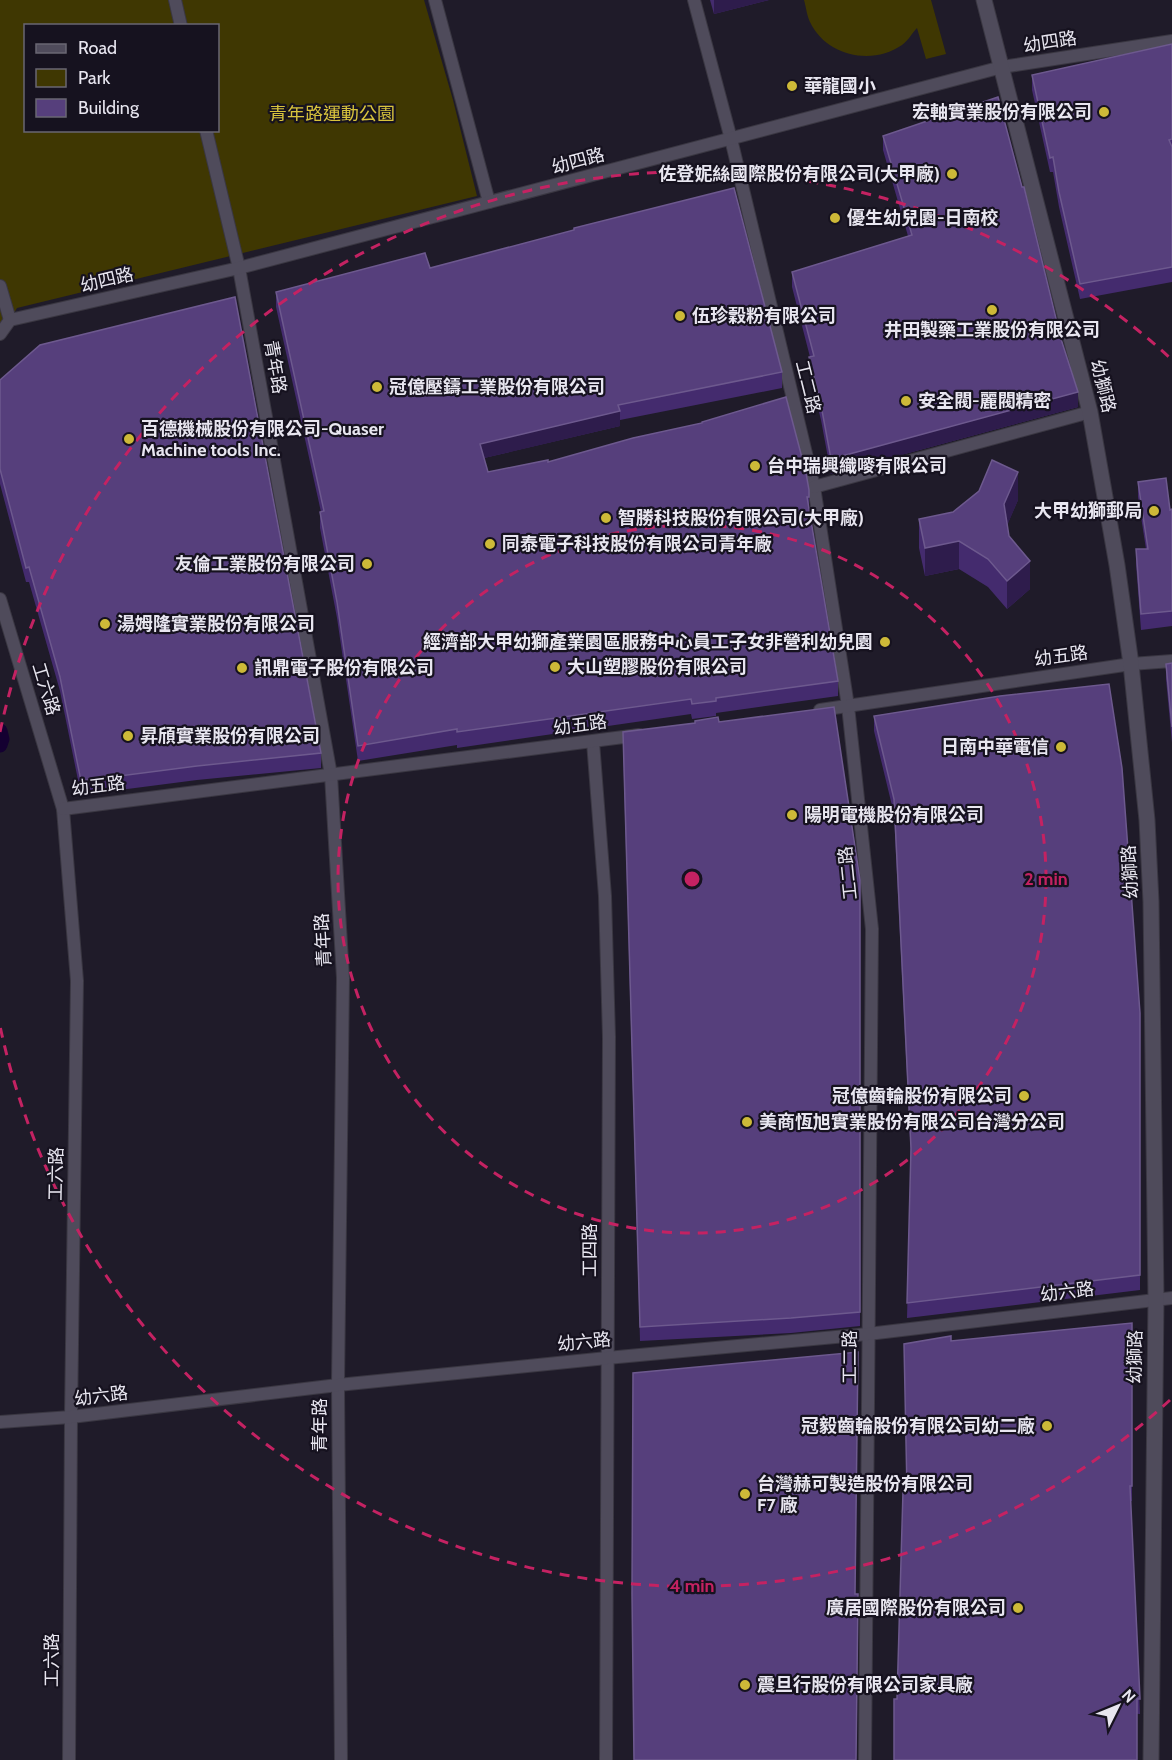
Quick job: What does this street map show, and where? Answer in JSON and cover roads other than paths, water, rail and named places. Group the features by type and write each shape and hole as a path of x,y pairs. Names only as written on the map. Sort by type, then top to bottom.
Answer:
{"street":[{"path":"175,0 181,24"},
{"path":"435,0 489,202"},
{"name":"工二路","path":"694,0 731,139 814,487 848,706 872,929 865,1760"},
{"name":"幼獅路","path":"984,0 1090,412 1118,565 1147,820 1151,902 1156,1299 1151,1760"},
{"name":"幼四路","path":"10,320 239,268 1002,68 1172,41"},
{"name":"青年路","path":"206,132 239,268 331,775 343,978 338,1385 341,1760"},
{"path":"0,286 10,320 0,333"},
{"path":"814,487 1090,412"},
{"name":"工六路","path":"0,599 63,809 76,981 69,1760"},
{"name":"幼五路","path":"813,711 1131,664 1172,661"},
{"name":"幼五路","path":"63,809 651,734"},
{"name":"工四路","path":"593,742 605,896 609,1037 606,1760"},
{"name":"幼六路","path":"0,1422 71,1417 338,1385 868,1334 1172,1298"}],"waterway":[{"path":"0,731 2,739 0,745"}],"place":[{"name":"華龍國小","path":"792,86"},
{"name":"宏軸實業股份有限公司","path":"1104,112"},
{"name":"佐登妮絲國際股份有限公司(大甲廠)","path":"952,174"},
{"name":"優生幼兒園-日南校","path":"835,218"},
{"name":"井田製藥工業股份有限公司","path":"992,310"},
{"name":"伍珍穀粉有限公司","path":"680,316"},
{"name":"冠億壓鑄工業股份有限公司","path":"377,387"},
{"name":"安全閥-麗閥精密","path":"906,401"},
{"name":"百德機械股份有限公司-Quaser Machine tools Inc.","path":"129,439"},
{"name":"台中瑞興織嘜有限公司","path":"755,466"},
{"name":"大甲幼獅郵局","path":"1154,511"},
{"name":"智勝科技股份有限公司(大甲廠)","path":"606,518"},
{"name":"同泰電子科技股份有限公司青年廠","path":"490,544"},
{"name":"友倫工業股份有限公司","path":"367,564"},
{"name":"湯姆隆實業股份有限公司","path":"105,624"},
{"name":"經濟部大甲幼獅產業園區服務中心員工子女非營利幼兒園","path":"885,642"},
{"name":"大山塑膠股份有限公司","path":"555,667"},
{"name":"訊鼎電子股份有限公司","path":"242,668"},
{"name":"昇頎實業股份有限公司","path":"128,736"},
{"name":"日南中華電信","path":"1061,747"},
{"name":"陽明電機股份有限公司","path":"792,815"},
{"name":"冠億齒輪股份有限公司","path":"1024,1096"},
{"name":"美商恆旭實業股份有限公司台灣分公司","path":"747,1122"},
{"name":"冠毅齒輪股份有限公司幼二廠","path":"1047,1426"},
{"name":"台灣赫可製造股份有限公司 F7 廠","path":"745,1494"},
{"name":"廣居國際股份有限公司","path":"1018,1608"},
{"name":"震旦行股份有限公司家具廠","path":"745,1685"}],"park label":[{"name":"青年路運動公園","path":"332,114"}]}
